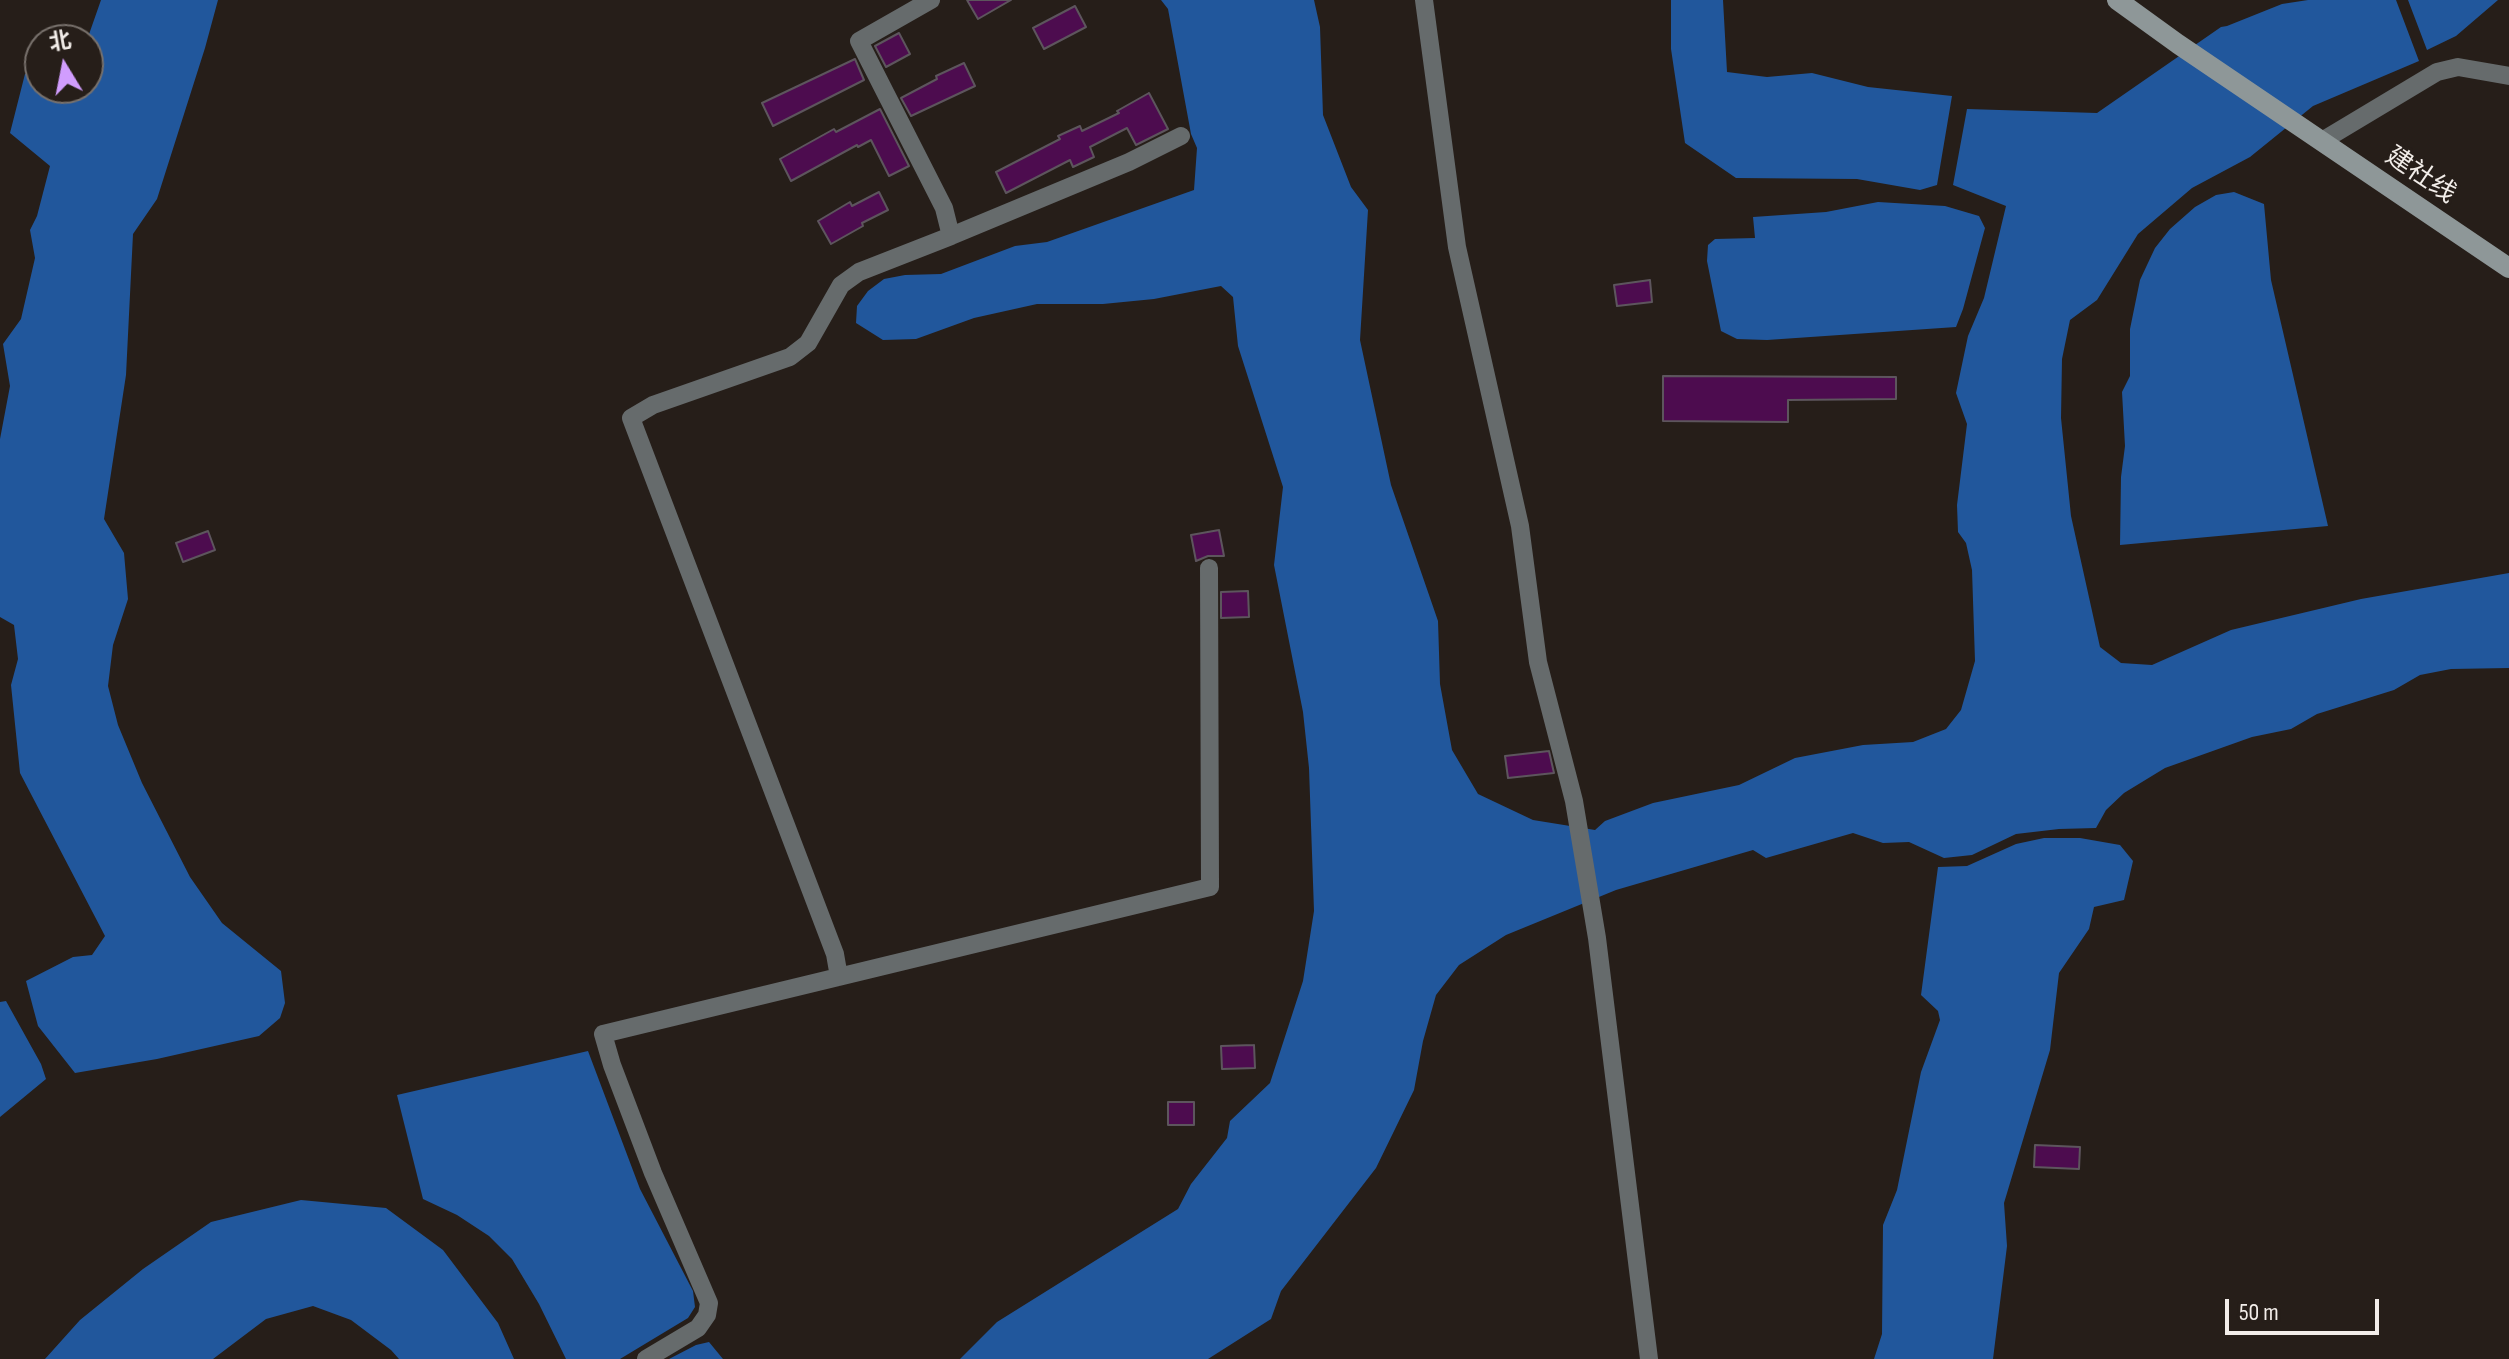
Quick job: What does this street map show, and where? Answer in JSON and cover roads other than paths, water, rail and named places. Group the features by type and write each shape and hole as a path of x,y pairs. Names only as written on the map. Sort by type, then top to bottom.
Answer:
{"main road":[{"name":"建社线","path":"2117,0 2509,268"}],"street":[{"path":"931,0 859,41 944,208 951,236"},
{"path":"1424,0 1457,247 1520,526 1538,662 1574,801 1597,938 1649,1359"},
{"path":"2322,141 2437,72 2458,67 2509,76"},
{"path":"839,977 835,954 631,418 653,405 790,357 808,343 841,285 859,272 1115,168 1181,136"},
{"path":"646,1359 698,1328 707,1315 709,1303 653,1173 603,1034 1210,887 1209,568"}],"water":[{"path":"101,0 218,0 157,199 133,234 126,375 104,519 124,553 128,599 113,645 108,686 118,725 142,783 190,877 222,923 281,971 285,1003 280,1018 259,1036 157,1059 75,1073 38,1026 26,981 73,957 92,955 105,936 20,773 11,685 18,659 14,625 0,617 0,439 10,386 3,344 21,319 35,258 30,230 37,216 50,166 10,133 24,78 24,104 104,104 104,24 93,24"},
{"path":"1161,0 1314,0 1320,27 1323,115 1351,187 1368,210 1360,340 1391,485 1438,621 1440,684 1452,750 1478,794 1533,820 1595,830 1605,821 1653,803 1739,785 1795,758 1863,745 1913,742 1946,729 1961,710 1975,661 1972,570 1966,543 1958,532 1957,505 1967,424 1956,393 1968,336 1984,298 2006,206 1953,185 1967,109 2097,113 2221,27 2282,4 2308,0 2396,0 2419,61 2313,106 2250,157 2192,188 2138,234 2097,300 2070,320 2062,359 2061,418 2071,516 2100,647 2121,663 2152,665 2231,630 2361,599 2509,573 2509,668 2451,669 2420,675 2394,690 2317,714 2291,729 2252,737 2165,768 2124,793 2106,810 2096,828 2016,834 1972,855 1944,858 1909,842 1883,843 1853,833 1766,858 1753,850 1616,890 1506,935 1459,965 1436,995 1414,1090 1376,1168 1281,1291 1271,1319 1208,1359 960,1359 997,1322 1178,1209 1191,1184 1227,1138 1230,1121 1270,1083 1303,981 1314,911 1309,768 1303,712 1274,565 1283,487 1238,346 1233,297 1221,286 1154,299 1103,304 1037,304 974,318 916,339 883,340 856,323 857,306 868,291 884,279 941,274 1015,246 1047,242 1194,190 1197,148 1191,134 1168,9"},
{"path":"1671,0 1723,0 1727,72 1767,77 1812,73 1868,87 1952,96 1937,185 1920,190 1857,179 1736,178 1685,143 1671,49"},
{"path":"2408,0 2498,0 2456,36 2427,50"},
{"path":"2234,192 2264,204 2271,280 2328,526 2120,545 2121,477 2125,446 2122,392 2130,376 2130,329 2140,280 2155,248 2170,229 2195,207 2216,195"},
{"path":"1878,202 1945,206 1979,216 1985,228 1956,327 1767,340 1737,339 1721,331 1707,261 1708,245 1715,239 1755,238 1753,217 1826,212"},
{"path":"2044,838 2080,838 2120,845 2133,861 2124,900 2094,907 2089,929 2059,973 2050,1050 2004,1203 2007,1246 1993,1359 1874,1359 1882,1334 1883,1225 1897,1190 1921,1072 1940,1020 1938,1011 1921,995 1938,867 1967,866 2016,844"},
{"path":"6,1001 46,1079 0,1117 0,1002"},
{"path":"588,1051 640,1189 693,1291 695,1307 688,1318 620,1359 566,1359 512,1259 489,1236 457,1215 423,1199 397,1095"},
{"path":"301,1200 386,1208 443,1250 498,1323 514,1359 399,1359 351,1320 313,1306 266,1319 213,1359 45,1359 80,1320 143,1269 211,1222"},
{"path":"709,1342 723,1359 669,1359 696,1345"}]}
